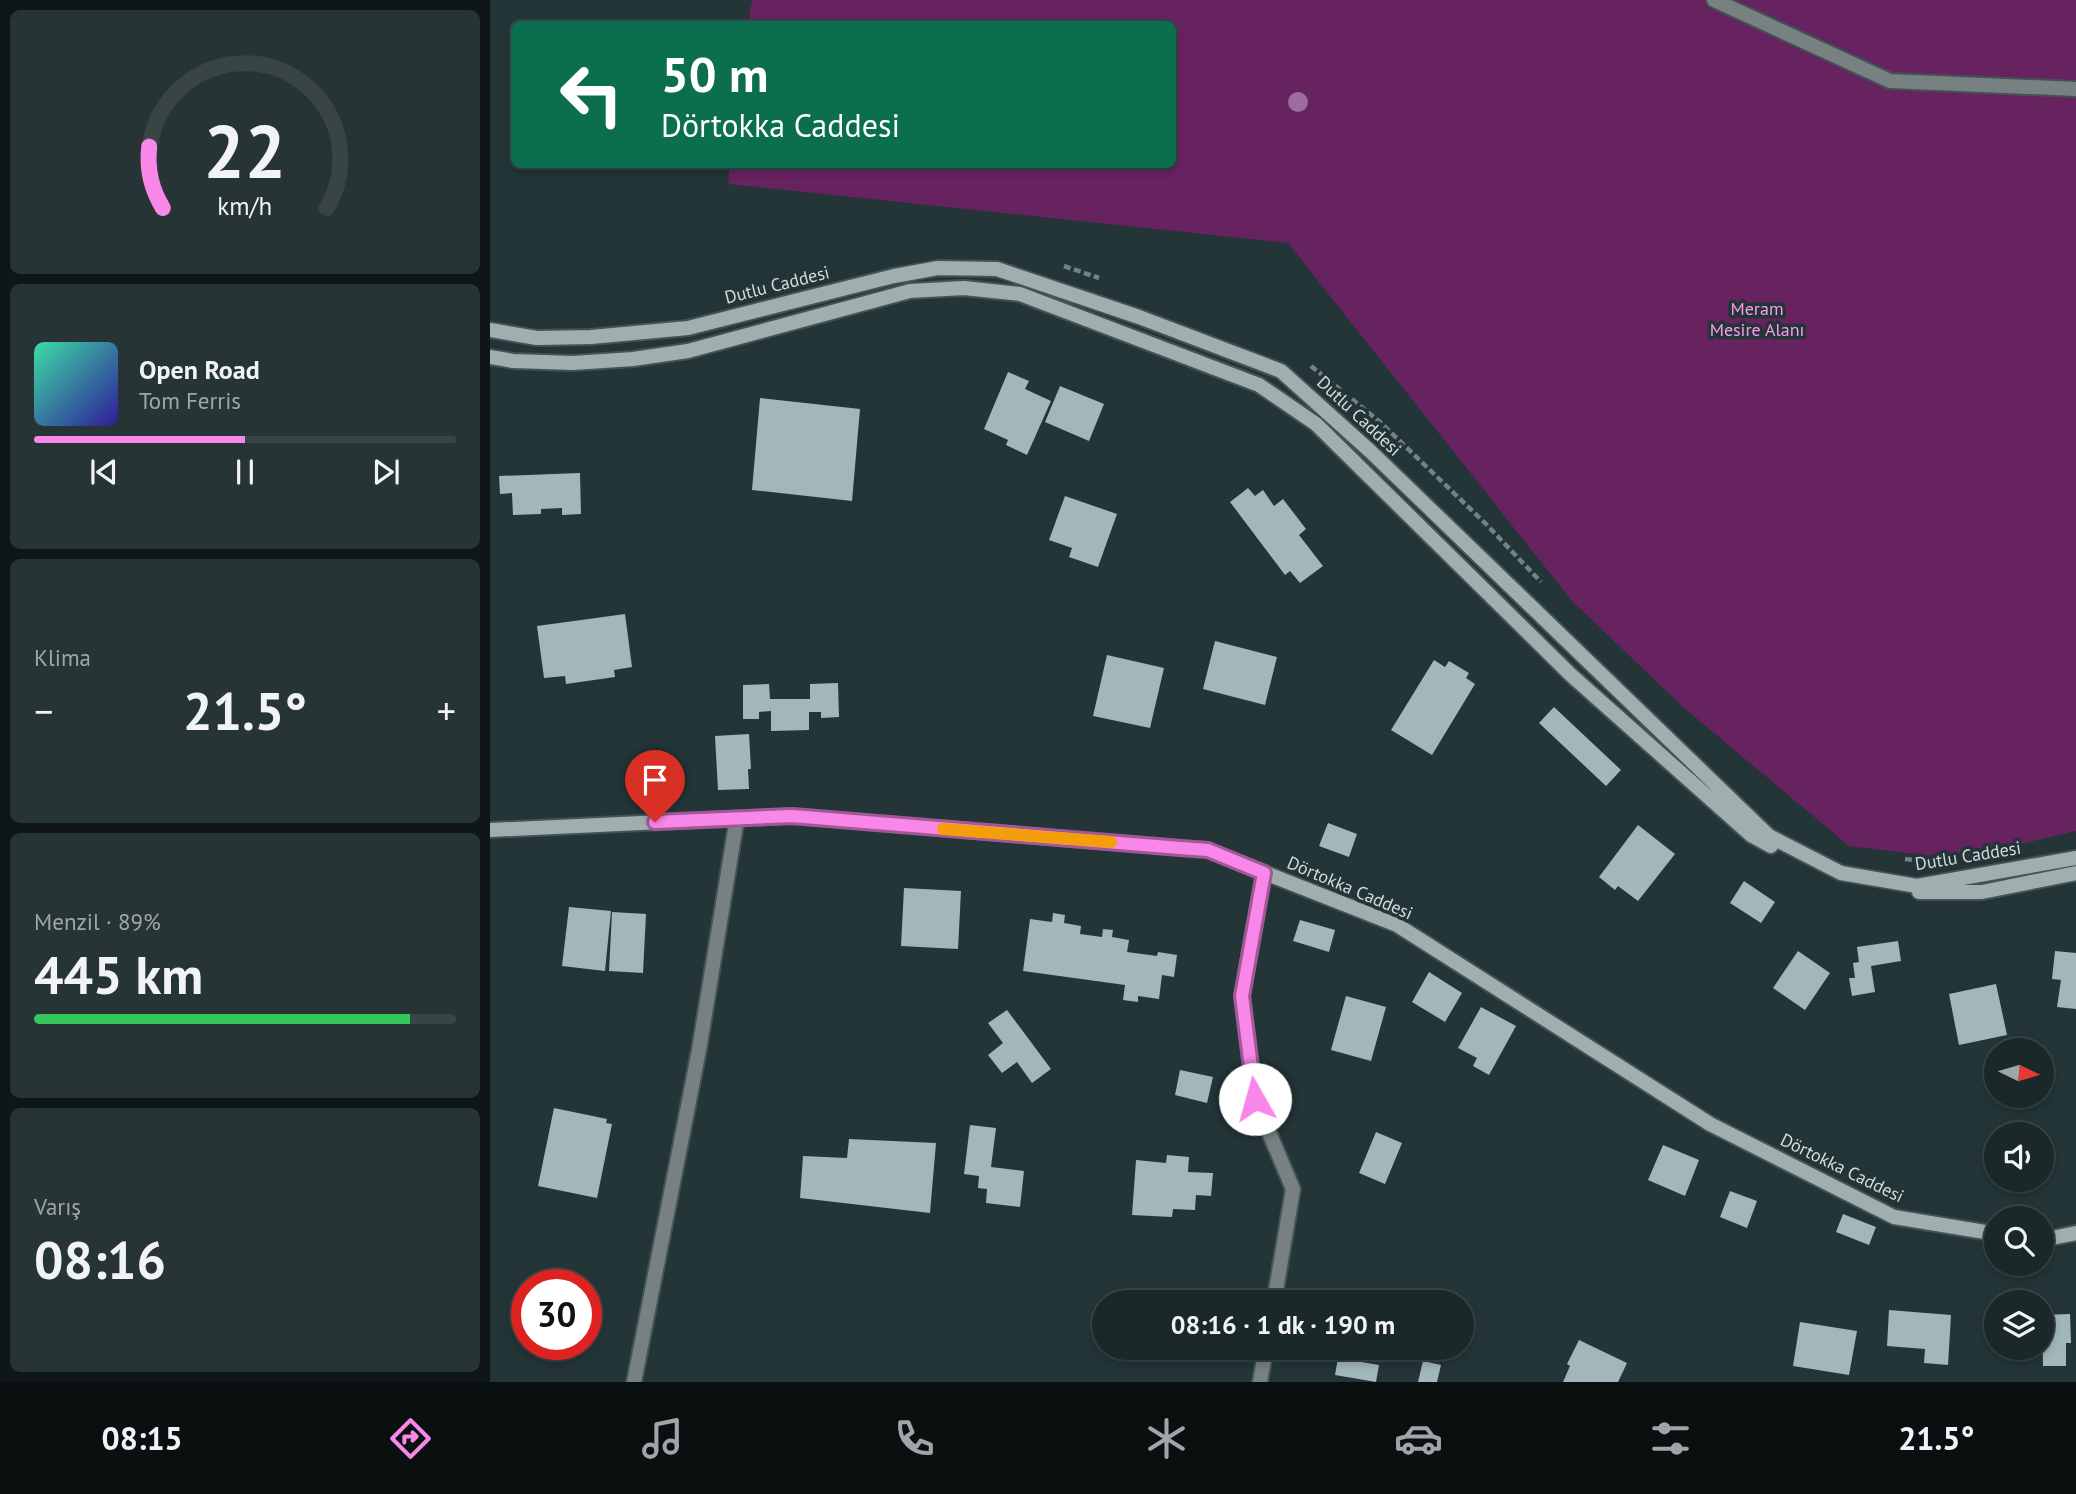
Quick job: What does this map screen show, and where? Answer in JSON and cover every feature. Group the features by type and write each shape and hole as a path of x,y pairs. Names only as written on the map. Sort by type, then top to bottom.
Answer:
{"main road":[{"name":"Dutlu Caddesi","path":"490,330 537,338 591,337 688,328 894,276 939,268 997,269 1139,317 1281,371 1370,452 1769,836 1841,873 1917,886 2076,858"},
{"name":"Dutlu Caddesi","path":"490,357 573,363 633,359 688,351 910,291 964,288 1020,294 1259,384 1316,424 1571,675 1751,835 1802,863 1839,879 1898,891 1939,893 1982,892 2076,873"},
{"name":"Dörtokka Caddesi","path":"490,830 792,816 1208,850 1397,925 1710,1124 1894,1217 1984,1232"},
{"path":"2054,1238 2076,1233"}],"street":[{"path":"1714,0 1890,81 2076,89"},
{"path":"634,1382 699,1050 737,818"},
{"path":"1264,873 1242,996 1255,1099 1293,1189 1276,1290"},
{"path":"1260,1382 1264,1360"}],"path":[{"path":"1052,263 1101,279"},
{"path":"1302,362 1314,368 1380,422 1485,523 1548,589"},
{"path":"1894,858 1936,863"}],"green space":[{"name":"Meram Mesire Alanı","path":"752,0 2076,0 2076,831 1957,859 1849,846 1683,707 1572,601 1288,243 728,184 730,168 1176,168 1176,21 748,21"}],"building":[{"path":"1008,372 1029,381 1025,389 1051,401 1027,455 1006,445 1008,440 984,429"},
{"path":"1060,386 1104,404 1089,441 1045,422"},
{"path":"760,398 860,409 852,501 752,490"},
{"path":"580,473 581,514 562,515 562,508 541,509 541,514 513,515 512,493 500,494 499,476"},
{"path":"1248,488 1255,496 1263,490 1274,506 1283,499 1306,529 1299,535 1323,566 1300,583 1290,571 1285,575 1230,502"},
{"path":"1065,496 1117,514 1098,567 1069,557 1072,548 1049,540"},
{"path":"625,614 632,667 614,670 615,677 566,684 565,676 544,678 537,626"},
{"path":"1215,641 1277,657 1265,705 1203,689"},
{"path":"1107,655 1164,668 1150,728 1093,716"},
{"path":"1434,660 1445,667 1449,661 1469,673 1466,678 1475,684 1432,755 1391,730"},
{"path":"838,683 839,717 821,718 821,712 809,712 809,730 771,731 771,711 759,712 759,719 743,719 743,685 769,684 770,699 810,699 810,684"},
{"path":"1554,707 1621,770 1606,786 1539,723"},
{"path":"749,734 749,789 718,790 715,736"},
{"path":"1328,823 1357,834 1349,857 1319,846"},
{"path":"1638,825 1675,854 1638,901 1618,886 1615,890 1599,877"},
{"path":"1744,881 1775,902 1761,923 1730,903"},
{"path":"904,888 961,891 958,949 901,946"},
{"path":"569,907 611,911 605,971 562,966"},
{"path":"612,912 646,914 643,973 609,971"},
{"path":"1053,913 1065,915 1064,923 1081,926 1080,934 1102,937 1103,929 1113,930 1112,937 1129,940 1127,952 1157,956 1158,952 1177,955 1174,977 1162,975 1159,999 1138,996 1138,1002 1123,1000 1125,985 1023,971 1030,919 1052,922"},
{"path":"1300,920 1335,930 1329,952 1293,941"},
{"path":"1898,941 1901,961 1871,966 1875,992 1852,996 1849,978 1855,978 1853,963 1859,962 1857,947"},
{"path":"1798,951 1830,973 1805,1010 1773,988"},
{"path":"2055,951 2076,953 2076,1009 2057,1007 2061,980 2052,979"},
{"path":"1429,972 1462,993 1445,1022 1412,1002"},
{"path":"1996,984 2007,1035 1959,1045 1949,994"},
{"path":"1346,996 1386,1007 1371,1061 1331,1050"},
{"path":"1481,1007 1516,1026 1489,1075 1473,1066 1477,1058 1458,1048"},
{"path":"1007,1010 1051,1069 1032,1083 1017,1062 1002,1073 988,1055 1003,1043 988,1023"},
{"path":"1180,1070 1213,1077 1207,1103 1175,1095"},
{"path":"554,1108 607,1119 606,1123 612,1124 597,1198 538,1186"},
{"path":"970,1125 996,1128 991,1167 1024,1171 1020,1207 986,1203 987,1189 978,1188 979,1176 964,1174"},
{"path":"1376,1132 1402,1143 1385,1184 1359,1173"},
{"path":"849,1139 936,1143 930,1213 800,1198 803,1156 847,1158"},
{"path":"1663,1145 1699,1160 1685,1196 1648,1180"},
{"path":"1167,1155 1189,1157 1188,1172 1213,1173 1211,1196 1196,1195 1195,1210 1173,1209 1172,1217 1132,1215 1136,1160 1166,1163"},
{"path":"1730,1191 1757,1201 1747,1228 1720,1217"},
{"path":"1843,1214 1876,1227 1869,1245 1836,1232"},
{"path":"1889,1310 1951,1315 1948,1365 1924,1363 1925,1349 1887,1346"},
{"path":"2070,1314 2071,1343 2066,1343 2066,1366 2043,1366 2043,1360 2054,1360 2054,1315"},
{"path":"1800,1322 1857,1331 1849,1375 1793,1366"},
{"path":"1579,1340 1627,1363 1618,1382 1563,1382 1570,1366 1567,1364"},
{"path":"1338,1360 1379,1365 1376,1382 1335,1375"},
{"path":"1423,1361 1441,1365 1437,1382 1418,1382"}],"slow traffic":[{"path":"943,829 1111,842"}],"route":[{"path":"655,822 792,816 1208,850 1264,873 1242,996 1255,1099"}]}
